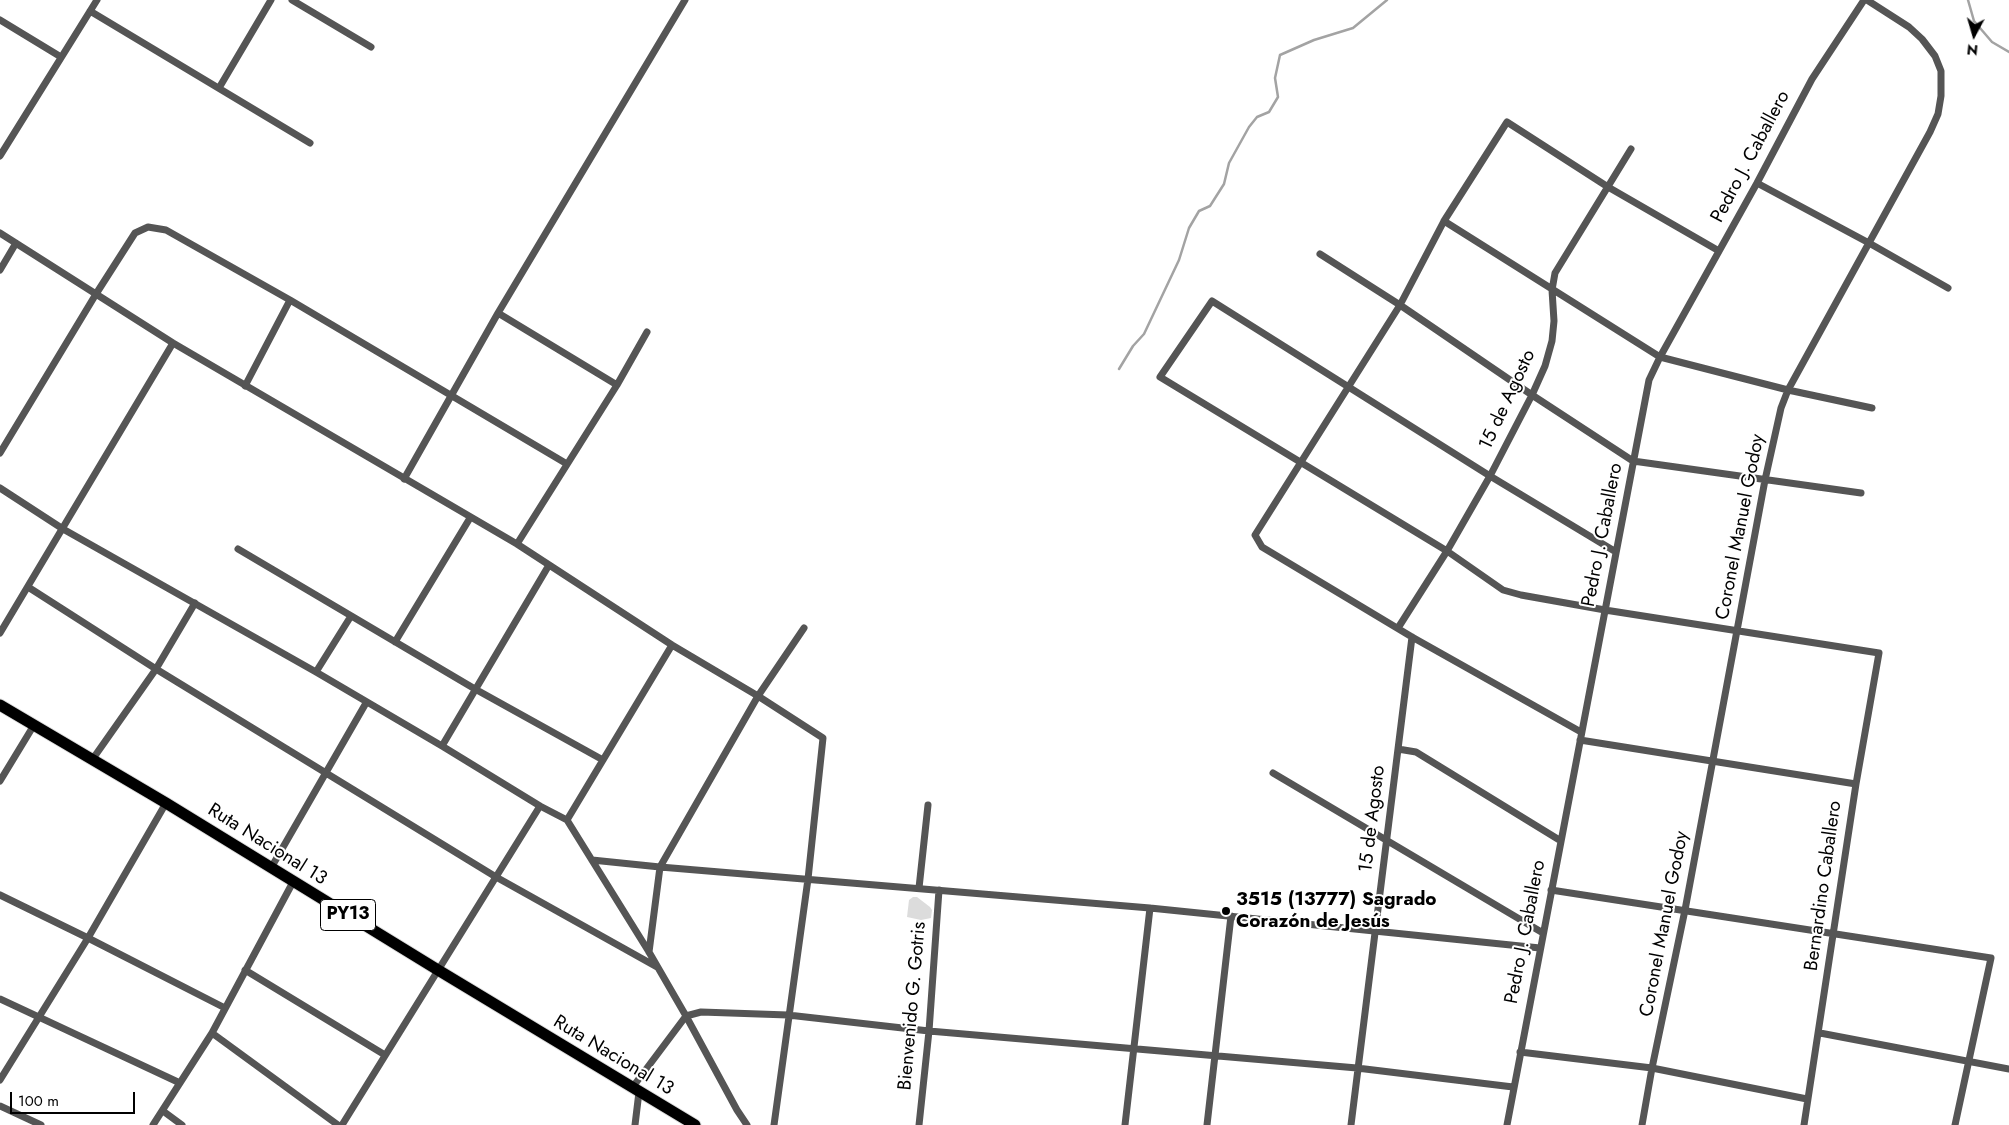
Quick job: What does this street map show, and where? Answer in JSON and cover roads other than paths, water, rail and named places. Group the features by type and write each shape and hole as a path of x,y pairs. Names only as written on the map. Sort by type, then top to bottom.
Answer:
{"highway":[{"name":"Ruta Nacional 13","path":"0,705 166,803 695,1125"}],"street":[{"path":"2,152 96,0"},
{"path":"218,88 271,0"},
{"path":"292,0 371,48"},
{"path":"404,479 498,313 685,0"},
{"name":"Pedro J. Caballero","path":"1507,1125 1649,380 1812,79 1866,0"},
{"name":"Coronel Manuel Godoy","path":"1642,1125 1685,910 1780,408 1938,114 1941,96 1941,71 1935,56 1922,40 1895,16 1866,0"},
{"path":"90,11 310,143"},
{"path":"0,20 61,57"},
{"path":"1719,251 1608,188 1507,122 1444,221 1400,305 1255,535 1262,548 1580,736 1713,761 1856,784"},
{"name":"15 de Agosto","path":"1398,628 1447,551 1490,476 1532,395 1545,366 1552,341 1554,321 1552,290 1555,273 1631,149"},
{"path":"1757,183 1948,288"},
{"path":"1444,221 1660,357 1788,390 1872,408"},
{"path":"0,453 134,233 148,226 166,230 290,300 568,464"},
{"path":"0,233 173,343 517,544 672,645 824,738 808,879 774,1125"},
{"path":"0,270 16,243"},
{"path":"1320,254 1400,305 1633,461 1861,493"},
{"path":"245,386 290,300"},
{"path":"1616,552 1490,476 1212,301 1160,377 1447,551 1503,590 1520,595 1605,610 1738,631"},
{"path":"498,313 617,385"},
{"path":"517,544 617,385 647,332"},
{"path":"0,634 173,343"},
{"path":"0,488 63,529 316,672 540,806 568,820 658,967 736,1110 747,1125"},
{"path":"395,642 470,518"},
{"path":"238,549 475,689 603,760"},
{"path":"442,746 549,565"},
{"path":"28,587 156,669 496,877 658,967"},
{"path":"92,760 156,669 195,603"},
{"path":"316,672 351,616"},
{"path":"649,952 660,867 758,696 804,628"},
{"name":"Bernardino Caballero","path":"1738,631 1879,653 1856,784 1820,1033 1804,1125"},
{"name":"15 de Agosto","path":"1351,1125 1412,637"},
{"path":"568,820 672,645"},
{"path":"271,868 366,702"},
{"path":"0,781 34,726"},
{"path":"1398,749 1416,752 1560,840"},
{"path":"1274,773 1543,933"},
{"path":"0,1080 88,938 166,803"},
{"path":"919,888 928,805"},
{"path":"342,1125 540,806"},
{"path":"592,860 1150,908 1540,948"},
{"path":"153,1125 212,1033 293,882"},
{"name":"Bienvenido G. Gotris","path":"919,1125 930,1031 939,890"},
{"path":"1551,890 1991,958 1956,1125"},
{"path":"0,895 225,1008"},
{"path":"1125,1125 1132,1048 1150,908"},
{"path":"1207,1125 1231,916"},
{"path":"245,970 385,1055"},
{"path":"0,999 180,1083"},
{"path":"635,1125 636,1090 686,1016 701,1012 788,1015 930,1031 1357,1068 1513,1087"},
{"path":"212,1033 338,1125"},
{"path":"1820,1033 2009,1069"},
{"path":"1520,1052 1652,1068 1807,1099"},
{"path":"0,1106 41,1125"},
{"path":"162,1111 182,1125"}],"waterway":[{"path":"1119,369 1133,346 1144,334 1179,260 1189,228 1199,211 1210,206 1224,184 1229,163 1249,127 1257,117 1269,112 1278,97 1275,78 1280,55 1314,40 1353,28 1387,0"},
{"path":"1968,0 1974,21 1992,42 2009,52"}],"place":[{"name":"3515 (13777) Sagrado Corazón de Jesús","path":"1226,911"}]}
